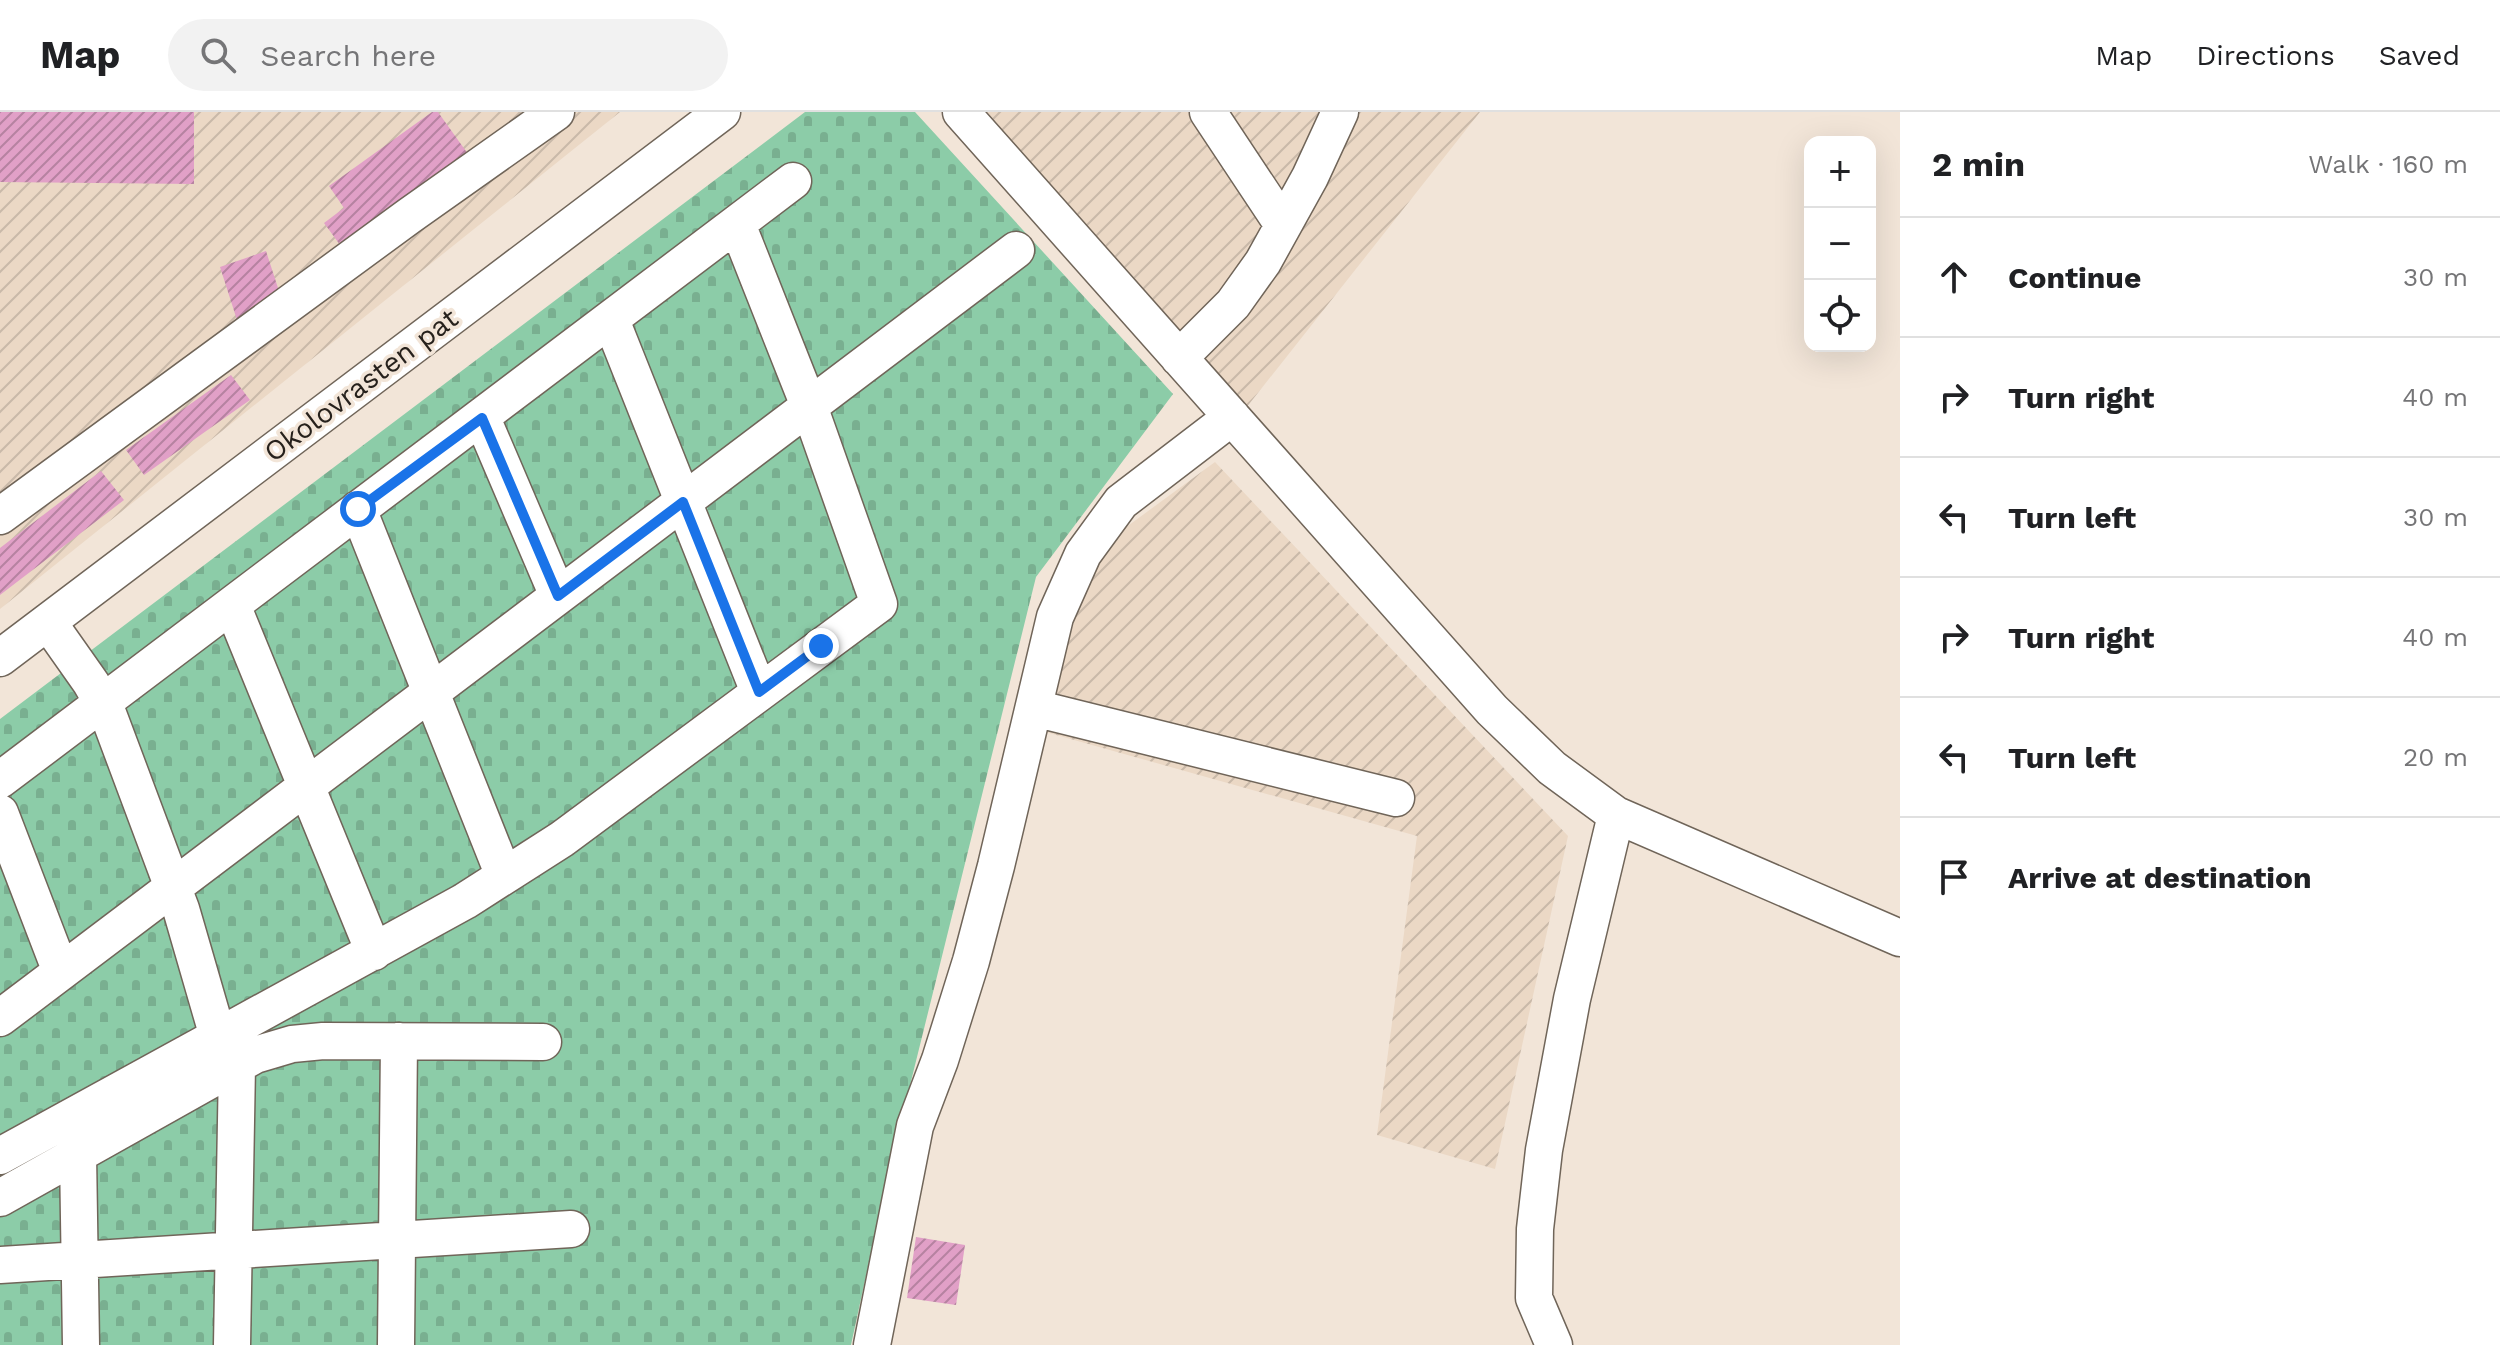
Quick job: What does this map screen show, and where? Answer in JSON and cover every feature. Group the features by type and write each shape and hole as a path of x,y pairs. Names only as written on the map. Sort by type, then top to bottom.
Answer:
{"street":[{"path":"0,516 556,112"},
{"name":"Okolovrasten pat","path":"0,658 722,112"},
{"path":"961,112 1492,710 1552,768 1616,815 1900,938"},
{"path":"1208,112 1283,225"},
{"path":"1179,358 1233,304 1263,262 1310,177 1340,112"},
{"path":"0,780 793,181"},
{"path":"0,1198 78,1154 374,952 562,839 879,604 809,406 737,224"},
{"path":"0,1018 1016,250"},
{"path":"611,320 759,692"},
{"path":"872,1345 915,1126 940,1060 971,961 1055,617 1083,554 1121,502 1232,417"},
{"path":"482,418 558,596"},
{"path":"358,509 504,876"},
{"path":"232,605 374,952"},
{"path":"48,622 102,703 142,799 173,887 214,1023 230,1050 232,1345"},
{"path":"1034,708 1396,798"},
{"path":"0,813 61,972"},
{"path":"1554,1345 1534,1298 1535,1229 1544,1150 1572,999 1616,815"},
{"path":"0,1156 230,1050 255,1055 292,1044 323,1041 543,1042"},
{"path":"396,1345 399,1041"},
{"path":"78,1154 81,1345"},
{"path":"0,1265 571,1229"}],"shaded area":[{"path":"0,112 620,112 0,609"},
{"path":"986,112 1480,112 1246,408 1092,249"},
{"path":"1215,462 1568,836 1495,1169 1377,1135 1417,836 1042,731 1095,550"}],"green space":[{"path":"805,112 915,112 1173,394 1036,577 888,1174 851,1345 0,1345 0,719"}],"building":[{"path":"0,112 194,112 194,184 0,182"},
{"path":"432,112 438,112 468,154 343,249 324,223 344,208 329,186"},
{"path":"266,251 279,291 237,320 220,267"},
{"path":"231,375 250,400 144,475 126,450"},
{"path":"101,471 124,500 0,595 0,548"},
{"path":"916,1237 965,1245 956,1305 907,1298"}],"route":[{"path":"358,509 482,418 558,596 683,502 759,692 821,646"}]}
